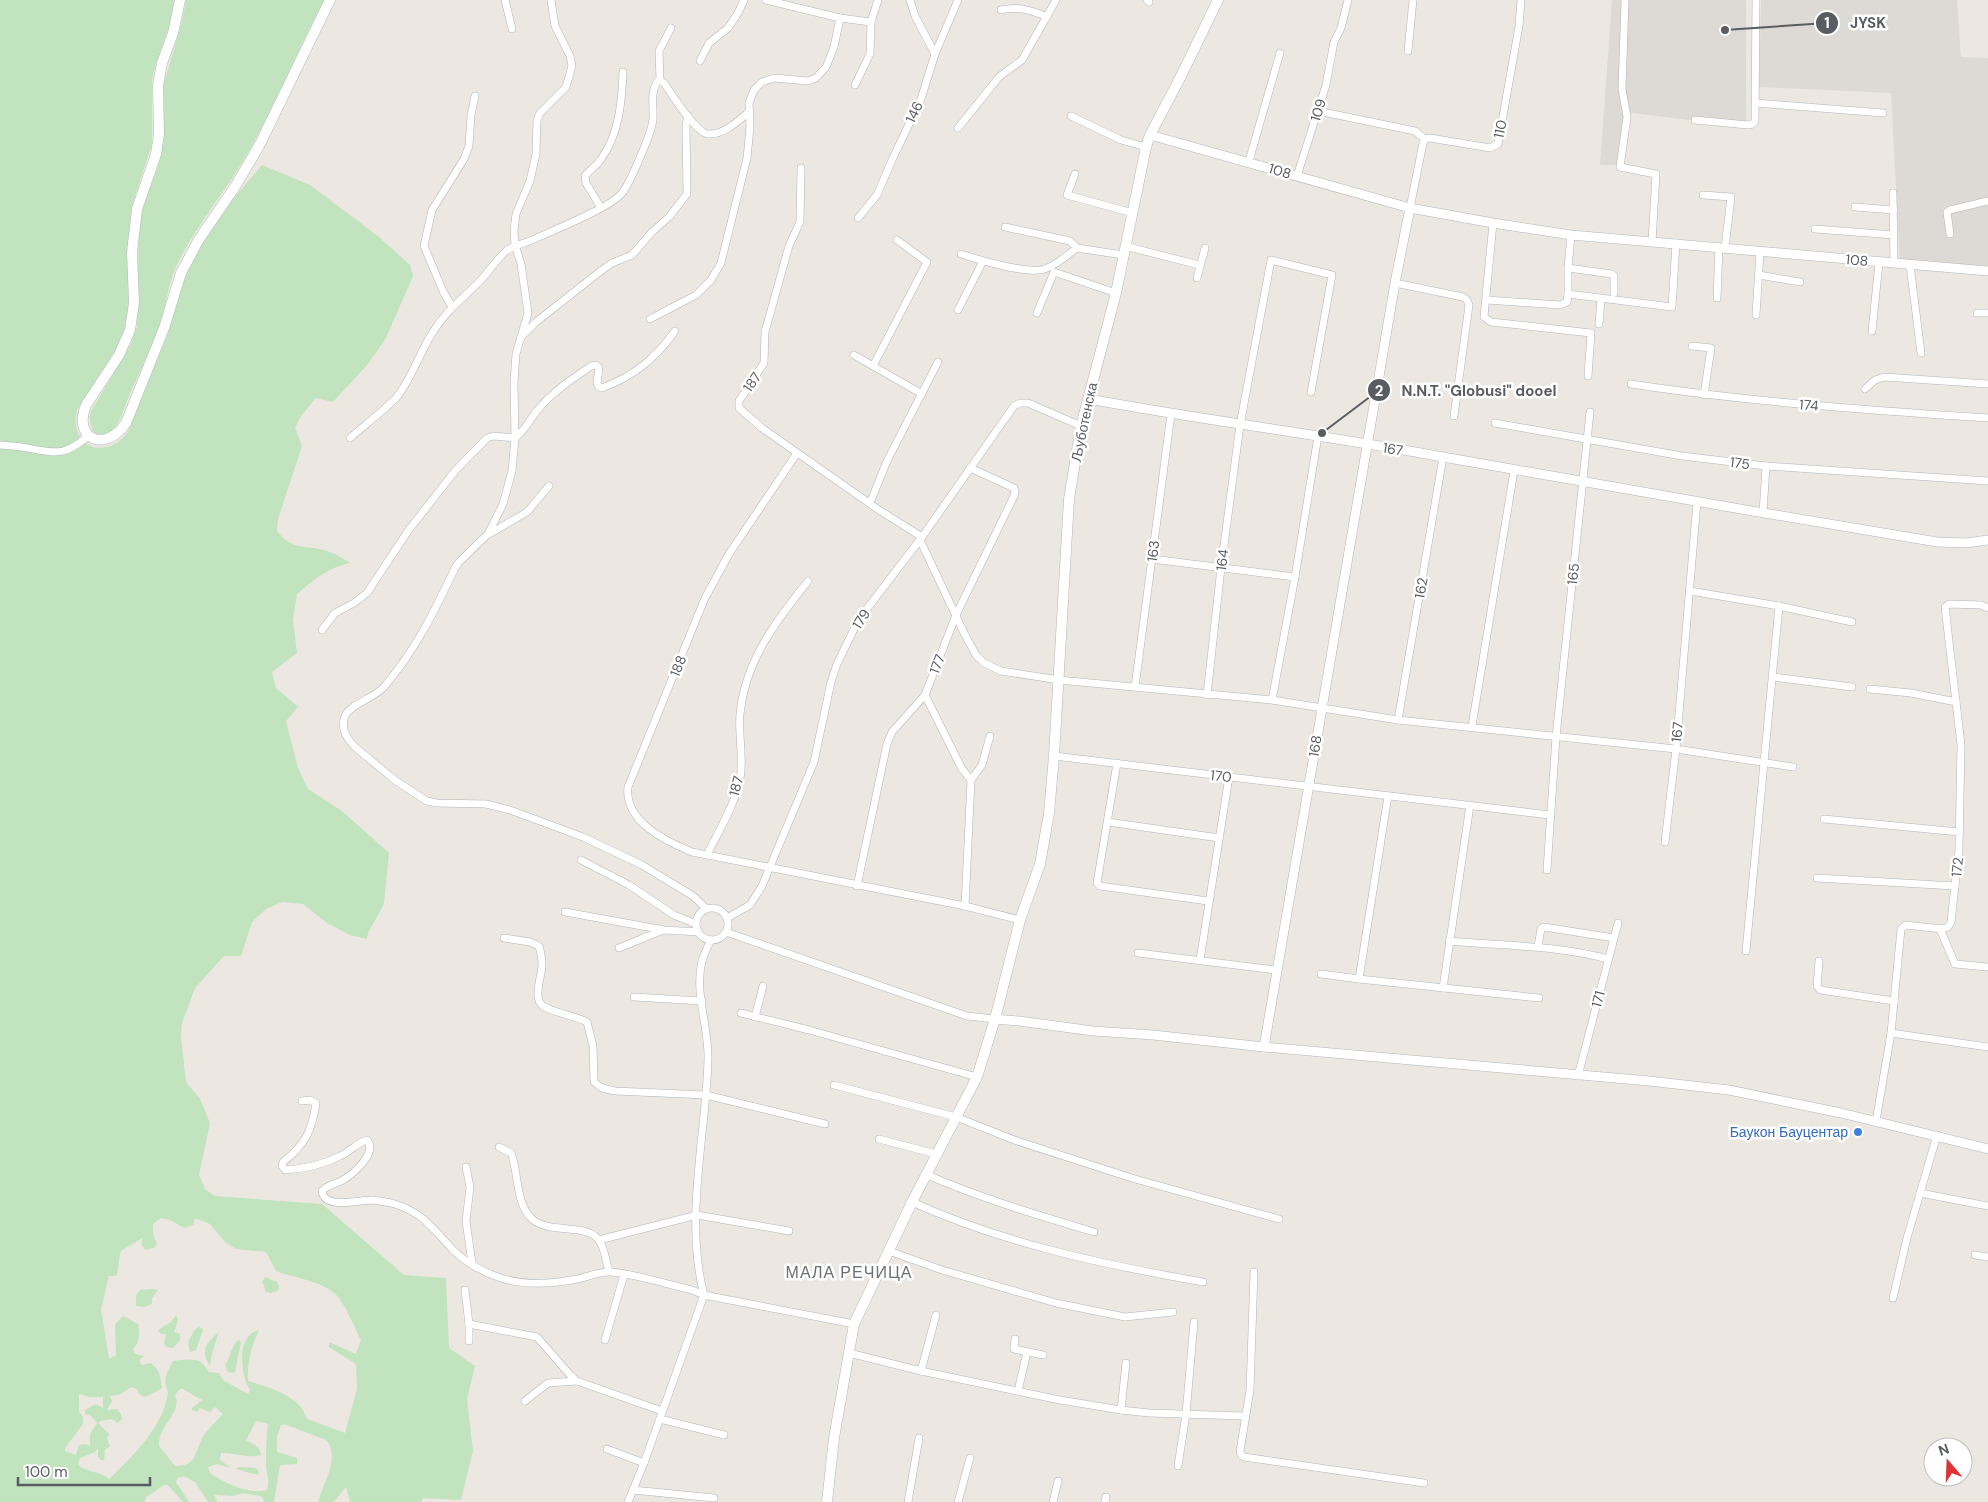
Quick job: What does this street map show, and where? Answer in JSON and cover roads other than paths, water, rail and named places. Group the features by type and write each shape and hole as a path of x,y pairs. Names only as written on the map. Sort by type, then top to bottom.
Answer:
{"main road":[{"path":"180,0 173,33 162,63 158,85 159,134 156,154 138,204 136,217 132,252 134,297 132,324 122,349 84,410 82,422 88,436 96,440 110,439 126,423 162,334 176,285 184,265 255,153 330,0"},
{"name":"Љуботенска","path":"827,1502 834,1438 854,1324 925,1174 977,1077 995,1019 1020,920 1040,864 1049,813 1054,756 1069,499 1081,426 1116,293 1150,134 1218,0"}],"street":[{"path":"506,0 512,29"},
{"path":"488,534 503,504 512,471 515,438 514,382 516,354 528,313 521,264 515,245 516,214 530,181 536,154 537,120 540,113 566,87 572,66 570,56 555,26 551,0"},
{"path":"700,62 709,42 728,28 744,0"},
{"path":"766,0 840,18 871,22"},
{"path":"855,85 870,54 871,22 878,0"},
{"path":"910,0 915,16 935,54"},
{"name":"146","path":"858,218 877,194 921,99 935,54 958,0"},
{"path":"958,128 999,77 1022,60 1056,0"},
{"name":"109","path":"1298,176 1326,85 1334,42 1341,28 1348,0"},
{"path":"1408,52 1413,0"},
{"name":"110","path":"1426,139 1430,138 1490,148 1498,144 1519,26 1521,0"},
{"path":"1625,0 1622,88 1627,117 1620,167 1656,174 1652,242"},
{"path":"1695,120 1753,124 1755,121 1756,0"},
{"path":"1001,10 1011,8 1022,9 1046,17"},
{"path":"650,319 696,295 711,280 721,263 747,158 750,127 749,103 754,90 762,82 774,78 808,81 816,78 826,67 829,60 834,47 840,18"},
{"path":"672,28 659,51 660,80 688,116 704,133 710,134 730,127 749,112"},
{"path":"1249,161 1280,53"},
{"path":"601,208 586,183 585,176 601,159 615,130 622,97 623,72"},
{"path":"350,438 400,392 432,332 452,307 479,282 506,251 515,245 529,241 601,208 614,201 627,186 650,134 653,120 654,88 656,82 660,80"},
{"path":"452,307 424,246 432,210 464,160 469,146 471,115 475,96"},
{"path":"1756,103 1884,113"},
{"path":"1318,111 1415,131 1426,139 1423,143 1395,283 1368,444"},
{"path":"521,337 536,322 602,270 632,255 652,232 669,217 687,194 686,125 688,116"},
{"path":"1071,116 1121,140 1146,148"},
{"name":"108","path":"1150,134 1410,208 1493,223 1571,234 1652,242 1988,271"},
{"name":"187","path":"801,168 800,222 789,246 765,332 764,363 739,401 739,405 762,428 921,538"},
{"path":"1075,174 1068,195 1133,213"},
{"path":"1893,193 1894,264"},
{"path":"1703,195 1731,197 1722,248 1717,298"},
{"path":"1950,234 1947,212 1988,202"},
{"path":"1854,207 1894,210"},
{"path":"1493,223 1484,317 1491,322 1591,333 1588,376"},
{"path":"1004,227 1070,241 1077,248"},
{"path":"1815,229 1894,235"},
{"path":"1487,300 1560,305 1567,302 1571,234"},
{"path":"873,366 927,262 897,240"},
{"path":"1568,294 1672,307 1676,244"},
{"path":"962,254 983,261 1023,269 1046,269 1077,248 1124,251 1199,264"},
{"path":"1196,278 1205,248"},
{"path":"1756,315 1760,252"},
{"name":"164","path":"1207,695 1221,568 1240,425 1271,260 1332,275 1311,392"},
{"path":"958,310 983,261"},
{"path":"1872,331 1879,262"},
{"path":"1910,265 1921,353"},
{"path":"1568,268 1612,274 1614,276 1614,293"},
{"path":"1037,312 1054,272 1116,293"},
{"path":"1759,275 1800,282"},
{"path":"1395,283 1463,297 1468,300 1469,305 1454,416"},
{"path":"1599,324 1601,299"},
{"path":"1977,313 1988,313"},
{"path":"322,630 335,612 354,604 367,593 408,531 456,471 486,438 493,436 515,438 557,390 591,366 596,365 599,368 598,386 602,388 634,372 660,351 674,331"},
{"path":"1692,346 1711,348 1704,395"},
{"path":"854,355 922,394"},
{"path":"870,504 887,461 938,362"},
{"path":"1865,390 1875,380 1884,376 1988,384"},
{"name":"174","path":"1631,384 1704,395 1848,409 1988,418"},
{"name":"167","path":"1089,399 1171,414 1368,444 1514,471 1937,542 1966,543 1988,540"},
{"name":"179","path":"727,918 750,905 762,886 814,762 831,682 841,655 866,610 921,538 1014,406 1020,403 1028,403 1081,426"},
{"name":"165","path":"1546,870 1556,737 1590,412"},
{"name":"163","path":"1135,687 1171,414"},
{"name":"175","path":"1495,423 1682,456 1766,466 1988,481"},
{"path":"0,446 59,453 72,448 88,436"},
{"path":"1272,700 1295,577 1318,436"},
{"name":"168","path":"1264,1047 1368,444"},
{"name":"188","path":"797,453 728,554 705,598 628,787 629,802 649,830 670,843 707,855 965,906 1020,920"},
{"name":"162","path":"1398,720 1443,457"},
{"path":"1763,513 1766,466"},
{"name":"177","path":"857,886 887,744 892,732 924,695 956,615 1015,494 1014,488 970,468"},
{"path":"1472,726 1514,471"},
{"path":"549,486 527,512 488,534 460,562 423,634 386,685 371,698 347,712 344,718 344,733 355,747 396,781 427,800 437,803 486,804 510,810 583,837 642,865 693,896 706,908 719,909 727,918 726,932 720,938 712,940 698,932 696,924 698,914 706,908"},
{"name":"167","path":"1665,842 1676,749 1697,502"},
{"path":"921,538 976,654 984,663 1001,671 1059,680 1272,700 1398,720 1472,726 1556,737 1676,749 1793,767"},
{"path":"1152,559 1295,577"},
{"name":"187","path":"707,855 735,796 740,779 740,713 748,674 765,638 808,581"},
{"path":"1690,591 1779,606 1852,622"},
{"name":"172","path":"1940,929 1945,929 1950,925 1955,886 1959,832 1961,745 1945,607 1949,604 1981,605 1988,608"},
{"path":"1746,951 1779,606"},
{"path":"1773,677 1852,688"},
{"path":"1870,689 1911,693 1956,702"},
{"path":"924,695 962,769 971,780"},
{"path":"965,906 971,780 982,765 990,736"},
{"name":"170","path":"1054,756 1550,815"},
{"path":"1117,763 1096,883 1100,886 1208,901"},
{"path":"1200,960 1228,777"},
{"path":"1359,979 1388,796"},
{"path":"1443,988 1470,805"},
{"path":"1824,818 1959,832"},
{"path":"1108,822 1219,838"},
{"path":"581,860 629,885 674,915 696,924"},
{"path":"1817,878 1955,886"},
{"path":"565,912 664,930 698,932"},
{"name":"171","path":"1578,1076 1618,923"},
{"path":"1876,1121 1891,1033 1901,928 1905,925 1940,929 1955,964 1988,967"},
{"path":"1538,946 1540,933 1544,928 1614,938"},
{"path":"620,948 664,930"},
{"path":"726,932 966,1016 1019,1020 1093,1031 1209,1040 1264,1047 1729,1090 1876,1121 1988,1149"},
{"path":"504,938 530,942 539,946 542,954 539,1001 545,1007 587,1022 593,1046 594,1082 602,1088 615,1091 706,1095 825,1124"},
{"path":"628,1502 644,1463 704,1294 699,1278 697,1215 698,1174 708,1058 700,978 702,959 712,940"},
{"path":"1450,941 1538,946 1582,952 1608,959"},
{"path":"1138,953 1276,970"},
{"path":"1820,961 1818,986 1820,990 1894,1001"},
{"path":"1321,974 1539,998"},
{"path":"755,1017 762,986"},
{"path":"634,997 702,1001"},
{"path":"741,1013 810,1030 977,1077"},
{"path":"1891,1033 1988,1046"},
{"path":"834,1086 956,1118 1016,1141 1126,1176 1279,1219"},
{"path":"302,1101 310,1100 316,1103 301,1147 283,1162 282,1166 285,1170 297,1169 340,1156 367,1140 370,1144 370,1152 363,1162 342,1180 324,1188 322,1191 324,1198 328,1201 338,1202 372,1200 394,1204 415,1213 429,1222 454,1251 484,1272 501,1278 548,1283 577,1280 609,1272 704,1294 854,1324"},
{"path":"1893,1298 1907,1238 1937,1135"},
{"path":"879,1138 936,1154"},
{"path":"499,1147 512,1153 524,1207 532,1219 546,1227 578,1230 593,1235 600,1240 609,1272"},
{"path":"466,1167 470,1187 466,1221 472,1263"},
{"path":"925,1174 1016,1208 1094,1232"},
{"path":"1920,1193 1988,1206"},
{"path":"912,1202 950,1219 1080,1258 1138,1271 1203,1282"},
{"path":"600,1240 697,1215 789,1231"},
{"path":"889,1251 942,1270 1056,1303 1125,1317 1173,1312"},
{"path":"1975,1255 1988,1256"},
{"path":"1254,1272 1250,1390 1240,1451 1241,1455 1244,1457 1424,1483"},
{"path":"605,1340 624,1275"},
{"path":"464,1290 469,1324 469,1340"},
{"path":"921,1371 936,1315"},
{"path":"1178,1466 1186,1414 1194,1322"},
{"path":"469,1324 537,1338 577,1381 662,1411"},
{"path":"1015,1339 1014,1349 1043,1355"},
{"path":"1018,1391 1027,1352"},
{"path":"849,1353 921,1371 1121,1410 1245,1416"},
{"path":"1121,1410 1126,1364"},
{"path":"525,1401 548,1384 577,1381"},
{"path":"660,1419 724,1435"},
{"path":"908,1502 920,1438"},
{"path":"607,1449 644,1463"},
{"path":"958,1502 970,1458"},
{"path":"1053,1502 1058,1481"},
{"path":"633,1490 714,1498"}],"place":[{"name":"JYSK","path":"1725,30"},
{"name":"N.N.T. \"Globusi\" dooel","path":"1322,433"},
{"name":"Баукон Бауцентар","path":"1858,1132"}],"district":[{"name":"МАЛА РЕЧИЦА","path":"849,1272"}]}
